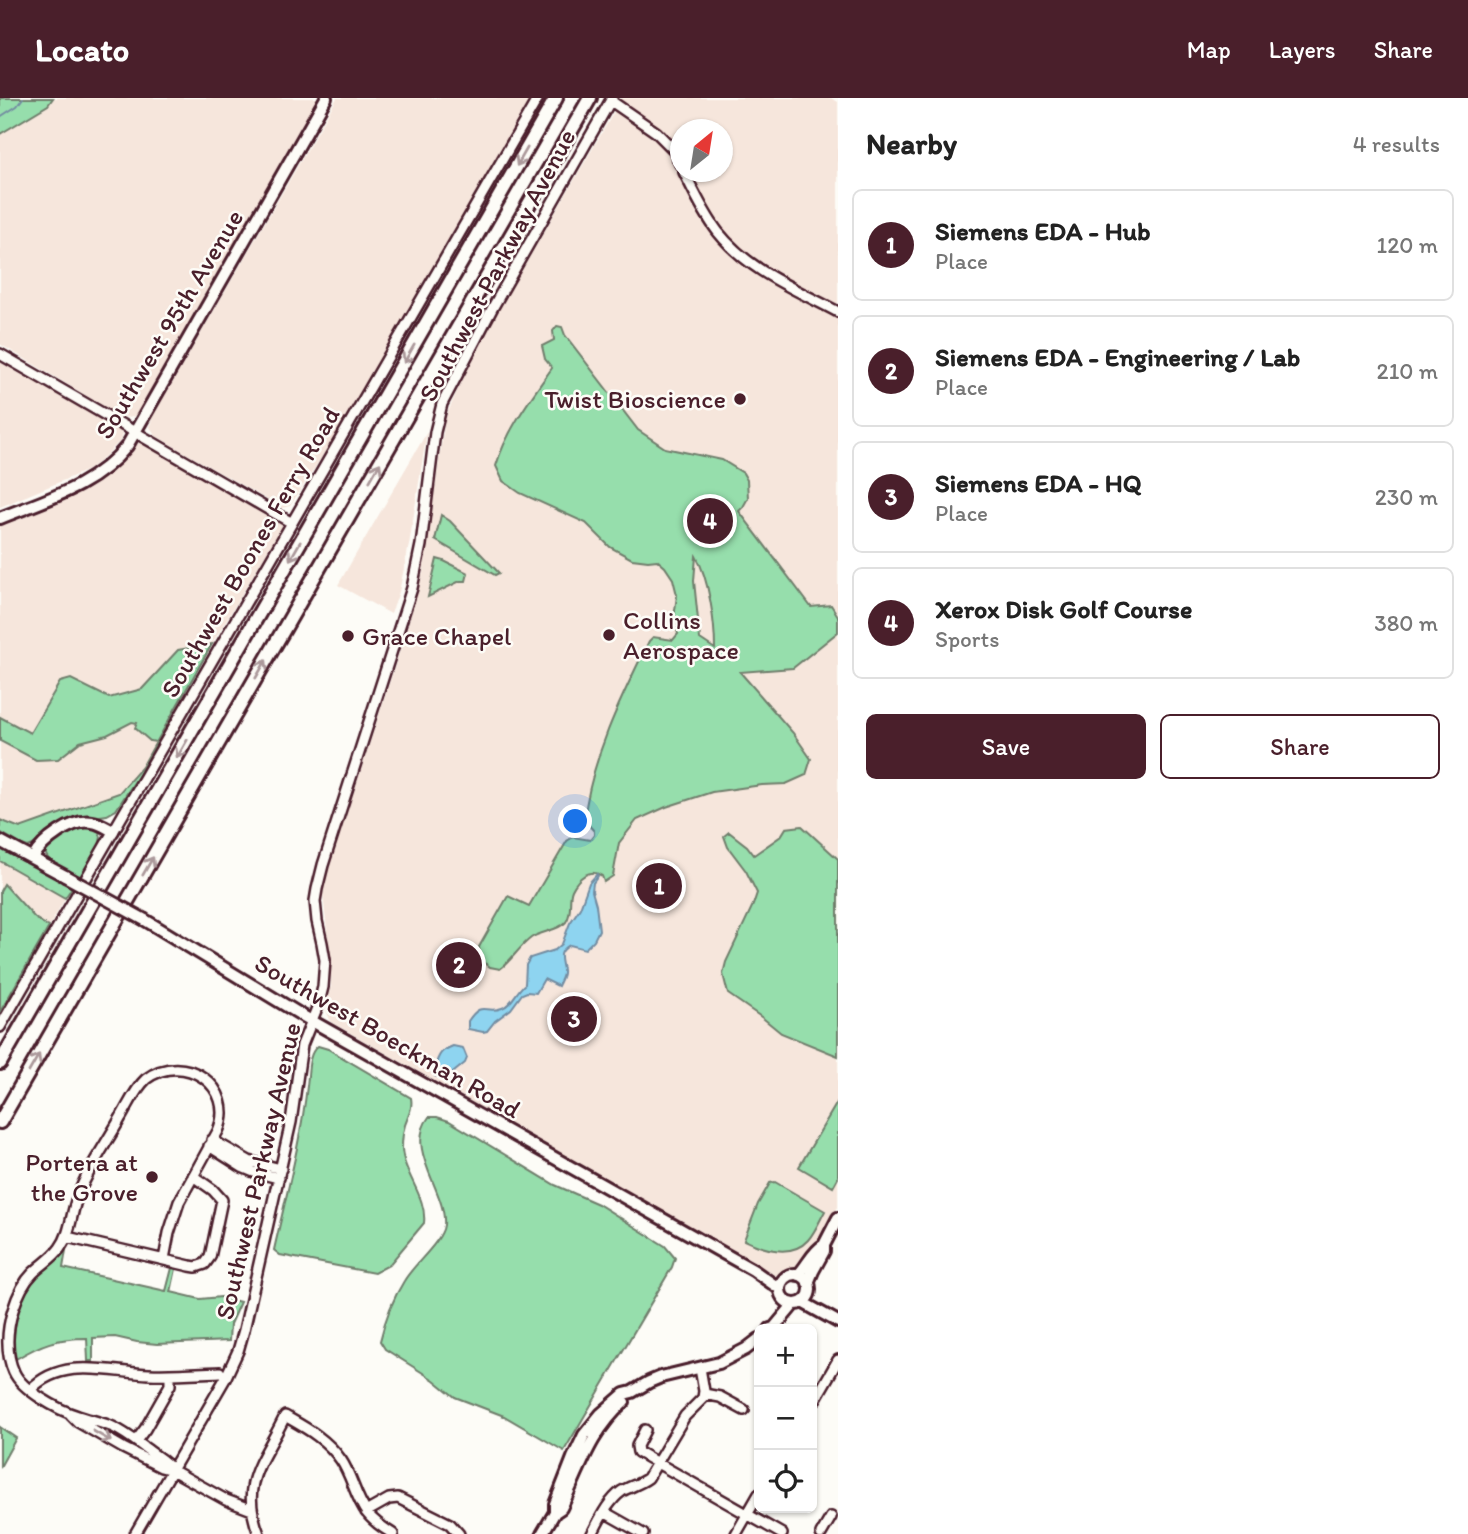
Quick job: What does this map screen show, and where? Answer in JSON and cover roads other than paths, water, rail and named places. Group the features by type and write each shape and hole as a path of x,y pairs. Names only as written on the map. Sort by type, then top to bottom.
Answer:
{"highway":[{"path":"0,1063 556,98"},
{"path":"0,1122 590,98"}],"main road":[{"name":"Southwest 95th Avenue","path":"0,518 85,483 127,446 326,98"},
{"path":"33,858 48,838 77,824 89,821 113,831"},
{"name":"Southwest Boeckman Road","path":"0,841 145,920 312,1020 753,1270 838,1322"},
{"path":"808,1283 838,1218"},
{"path":"798,1275 816,1250 824,1245"},
{"path":"776,1324 792,1295 793,1274 806,1279 810,1289 792,1295"},
{"name":"Southwest Boeckman Road","path":"792,1295 838,1315"},
{"path":"542,1534 561,1507 593,1437 632,1392 654,1379 733,1357 754,1342"}],"street":[{"name":"Southwest Boones Ferry Road","path":"0,1027 538,98"},
{"path":"611,99 656,132 670,146"},
{"name":"Southwest Parkway Avenue","path":"135,1534 225,1379 237,1351 250,1307 295,1104 300,1051 322,994 325,974 323,943 316,912 317,889 414,579 440,410 446,393 498,298 611,99"},
{"path":"689,182 716,230 740,255 760,271 838,312"},
{"path":"0,354 292,523"},
{"path":"164,1259 173,1216 221,1124 222,1113 219,1098 211,1084 184,1069 170,1068 155,1073 140,1086 90,1171 78,1197 67,1237 54,1255 26,1281 12,1311 8,1358 15,1375 30,1391 70,1413 113,1426 167,1462 172,1470"},
{"path":"211,1143 280,1173"},
{"path":"67,1237 196,1267 205,1264 210,1257 222,1200 193,1176"},
{"path":"817,1396 838,1360"},
{"path":"30,1391 42,1379 68,1370 108,1368 136,1373 170,1374 220,1372"},
{"path":"699,1368 704,1394"},
{"path":"136,1441 170,1385 170,1374"},
{"path":"704,1394 720,1396 744,1410"},
{"path":"592,1534 604,1512 619,1494 648,1478 685,1416 704,1394"},
{"path":"70,1413 78,1422 123,1448 251,1510"},
{"path":"259,1534 251,1510 251,1493 257,1468 285,1416 315,1434 336,1453 348,1471 366,1512 393,1534"},
{"path":"645,1430 638,1442 638,1452 782,1534"},
{"path":"366,1512 396,1498 450,1524 459,1534"},
{"path":"736,1534 754,1503"},
{"path":"604,1512 643,1534"},
{"path":"821,1534 831,1517"}],"water":[{"path":"597,874 592,891 599,930 585,949 570,945 563,950 563,974 558,986 544,979 536,993 522,994 511,1009 487,1031 468,1029 468,1021 477,1011 496,1010 511,1001 525,984 526,965 530,958 555,950 562,944 589,883"},
{"path":"453,1046 463,1048 467,1058 465,1063 449,1076 435,1076 439,1056"}],"waterway":[{"path":"0,117 17,106 23,98"}],"place":[{"name":"Twist Bioscience","path":"740,399"},
{"name":"Xerox Disk Golf Course","path":"710,521"},
{"name":"Collins Aerospace","path":"609,635"},
{"name":"Grace Chapel","path":"348,636"},
{"name":"Siemens EDA - Hub","path":"659,886"},
{"name":"Siemens EDA - Engineering / Lab","path":"459,965"},
{"name":"Siemens EDA - HQ","path":"574,1019"},
{"name":"Portera at the Grove","path":"152,1177"}]}
